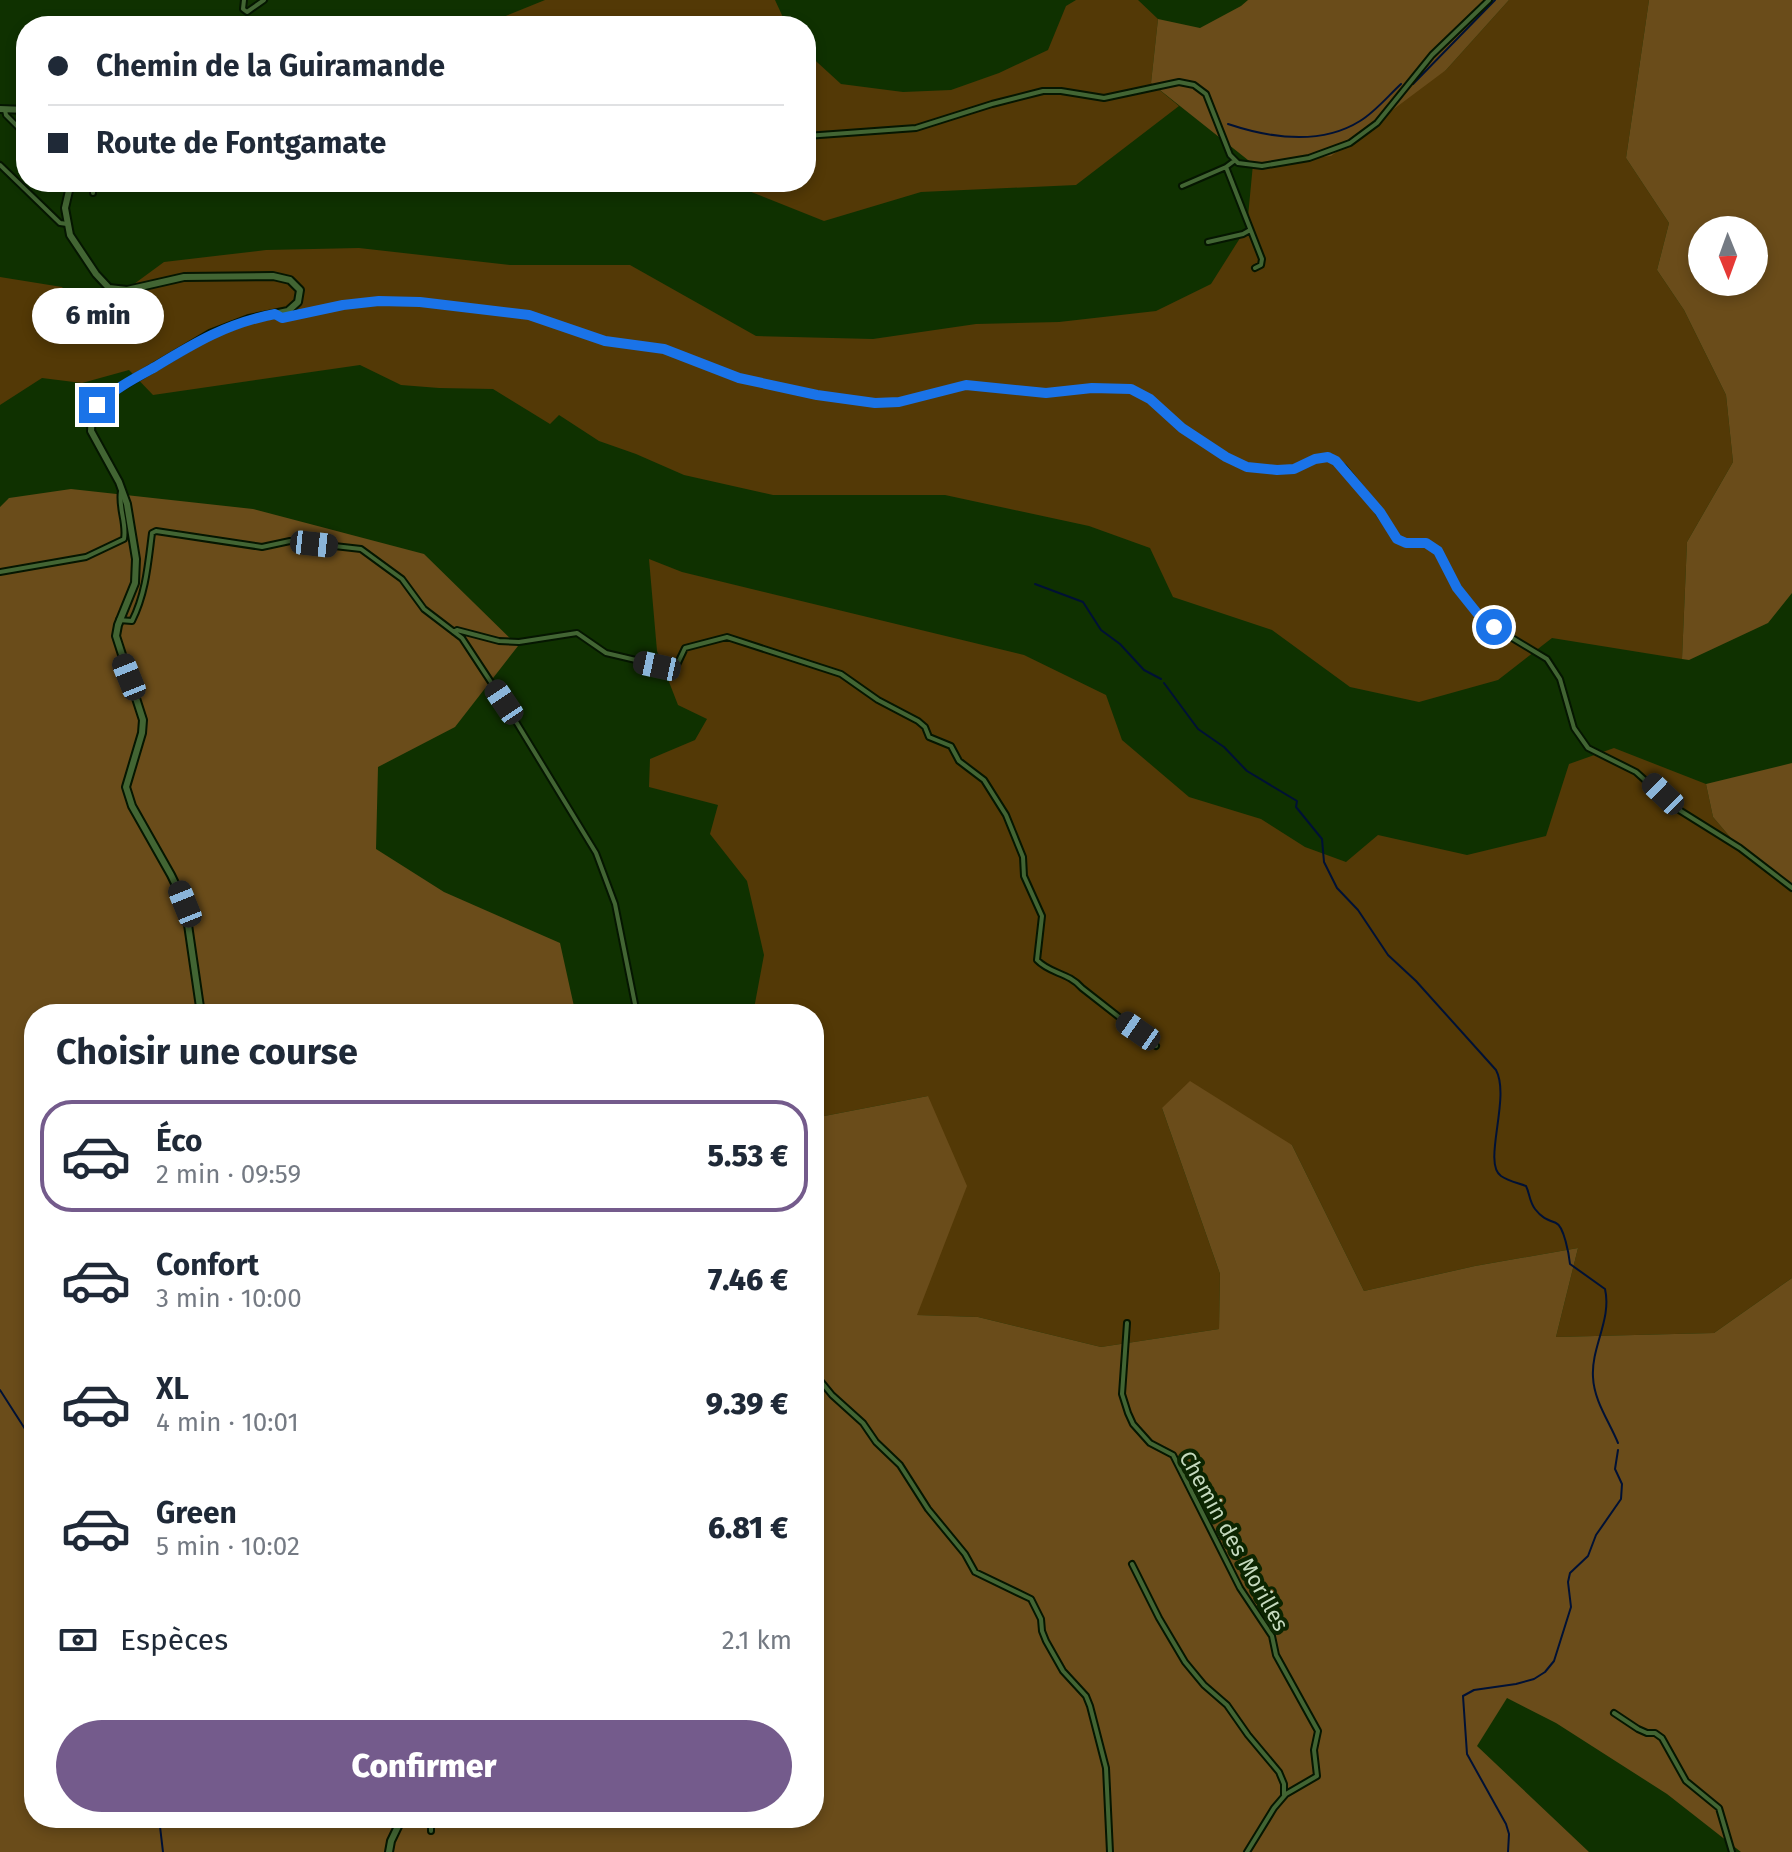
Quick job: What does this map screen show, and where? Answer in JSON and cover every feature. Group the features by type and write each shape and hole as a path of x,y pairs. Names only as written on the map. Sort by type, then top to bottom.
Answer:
{"street":[{"path":"244,0 243,9 247,12 264,0"},
{"path":"816,135 916,128 1043,91 1104,98 1187,82 1206,94 1235,161 1242,165 1262,166 1325,153 1357,139 1377,123 1443,43 1489,0"},
{"path":"2,109 16,125"},
{"path":"1182,186 1235,161"},
{"path":"0,165 16,180"},
{"path":"1226,167 1262,259 1261,265 1255,268"},
{"path":"28,192 60,223 67,224"},
{"path":"69,192 65,208 70,235 109,288 127,290 184,277 273,276 290,280 300,290 298,302 288,311 249,319 210,334 114,391 97,405 90,422 91,431 122,489 137,571 116,636 143,720 139,744 127,776 128,797 185,904 200,1004"},
{"path":"1208,242 1250,230"},
{"path":"275,314 282,318 354,303 395,301 529,315 605,341 664,349 739,378 817,395 875,403 899,402 966,385 1046,393 1092,388 1131,389 1150,399 1182,428 1247,467 1294,469 1315,459 1330,457 1344,468 1371,501 1397,539 1406,543 1426,543 1438,551 1457,588 1477,613 1547,659 1560,679 1574,728 1588,748 1636,772 1676,808 1740,848 1792,888"},
{"path":"298,302 307,313"},
{"path":"0,572 86,557 124,539 126,533 119,503 122,489"},
{"path":"119,620 132,621 140,606 147,579 152,533 156,531 262,547 290,541 361,549 402,579 424,609 462,638 596,853 615,904 635,1004"},
{"path":"454,632 457,630 499,641 519,642 577,633 606,653 670,668 676,667 685,648 727,637 849,677 878,700 918,721 929,737 951,746 959,761 984,780 1006,815 1023,857 1024,876 1040,909 1042,916 1037,960 1045,967 1073,978 1156,1046"},
{"name":"Chemin des Morilles","path":"1127,1323 1122,1394 1133,1424 1150,1443 1173,1455 1240,1588 1272,1636 1276,1655 1318,1731 1314,1750 1318,1773 1284,1797"},
{"path":"824,1385 900,1465 975,1572 1031,1599 1037,1607 1046,1641 1063,1671 1086,1696 1090,1706 1106,1768 1110,1852"},
{"path":"1132,1564 1185,1662 1204,1685 1227,1705 1279,1772 1284,1784 1284,1797 1247,1852"},
{"path":"1614,1713 1638,1729 1662,1738 1686,1781 1719,1808 1732,1852"},
{"path":"389,1852 397,1828"}],"shaded area":[{"path":"545,0 775,0 782,16 506,16"},
{"path":"1076,0 1138,0 1158,19 1151,83 1179,106 1076,185 921,192 824,221 751,192 816,192 816,61 841,84 903,92 951,90 999,73 1048,50 1066,6"},
{"path":"1248,0 1509,0 1446,70 1331,156 1253,164 1151,83 1158,19 1200,28"},
{"path":"1509,0 1649,0 1626,158 1669,223 1657,270 1684,310 1726,395 1733,462 1687,542 1682,659 1552,638 1498,680 1419,702 1350,687 1272,630 1173,597 1150,548 1089,526 945,495 773,495 684,475 599,441 559,415 550,424 493,389 401,385 360,365 153,395 129,370 82,383 42,378 0,405 0,277 62,287 89,317 164,262 266,250 359,248 510,265 630,265 756,336 873,339 976,324 1059,322 1156,311 1211,284 1247,227 1253,164 1446,70"},
{"path":"1649,0 1792,0 1792,593 1768,623 1689,660 1682,659 1687,542 1733,462 1726,395 1684,310 1657,270 1669,223 1626,158"},
{"path":"71,489 253,509 424,554 518,646 455,727 378,767 376,849 444,892 560,943 573,1004 24,1004 24,1828 824,1828 824,1116 928,1096 967,1186 917,1315 978,1317 1101,1347 1219,1329 1220,1274 1162,1108 1190,1081 1292,1145 1364,1291 1475,1266 1578,1248 1556,1337 1714,1333 1792,1278 1792,1852 1741,1852 1667,1794 1556,1723 1507,1698 1477,1746 1589,1852 0,1852 0,507 9,498"},
{"path":"649,559 682,572 1024,655 1106,695 1122,740 1189,797 1261,819 1305,847 1346,862 1378,835 1467,855 1546,836 1569,764 1614,748 1706,784 1713,817 1736,844 1792,893 1792,1278 1714,1333 1556,1337 1578,1248 1475,1266 1364,1291 1292,1145 1162,1108 1220,1274 1219,1329 1101,1347 978,1317 916,1315 928,1096 824,1116 824,1004 755,1004 764,955 747,881 710,834 718,805 649,787 650,759 695,740 707,719 678,705 657,651"},
{"path":"1792,763 1792,893 1736,844 1713,817 1706,784"}],"waterway":[{"path":"1413,84 1495,0"},
{"path":"1228,124 1278,136 1328,134 1366,117 1401,84"},
{"path":"1035,584 1083,602 1101,630 1120,644 1144,670 1161,679"},
{"path":"1164,683 1198,729 1224,747 1247,771 1297,801 1296,807 1322,839 1324,862 1337,888 1358,910 1388,955 1416,981 1496,1070 1500,1082 1494,1158 1496,1169 1504,1178 1526,1186 1535,1209 1544,1218 1559,1225 1570,1264 1605,1289 1606,1311 1593,1377 1599,1403 1618,1443"},
{"path":"0,1390 24,1427"},
{"path":"1508,1852 1506,1824 1467,1754 1463,1696 1474,1690 1534,1679 1554,1661 1571,1607 1570,1573 1588,1556 1596,1535 1621,1499 1622,1484 1615,1469 1618,1450"},
{"path":"160,1828 163,1852"}],"route":[{"path":"97,405 114,391 210,334 233,324 275,314 282,318 379,301 420,302 529,315 605,341 664,349 719,373 817,395 875,403 899,402 966,385 1046,393 1092,388 1131,389 1150,399 1182,428 1247,467 1294,469 1315,459 1328,457 1336,461 1380,512 1397,539 1406,543 1426,543 1438,551 1457,588 1477,613 1494,627"}]}
